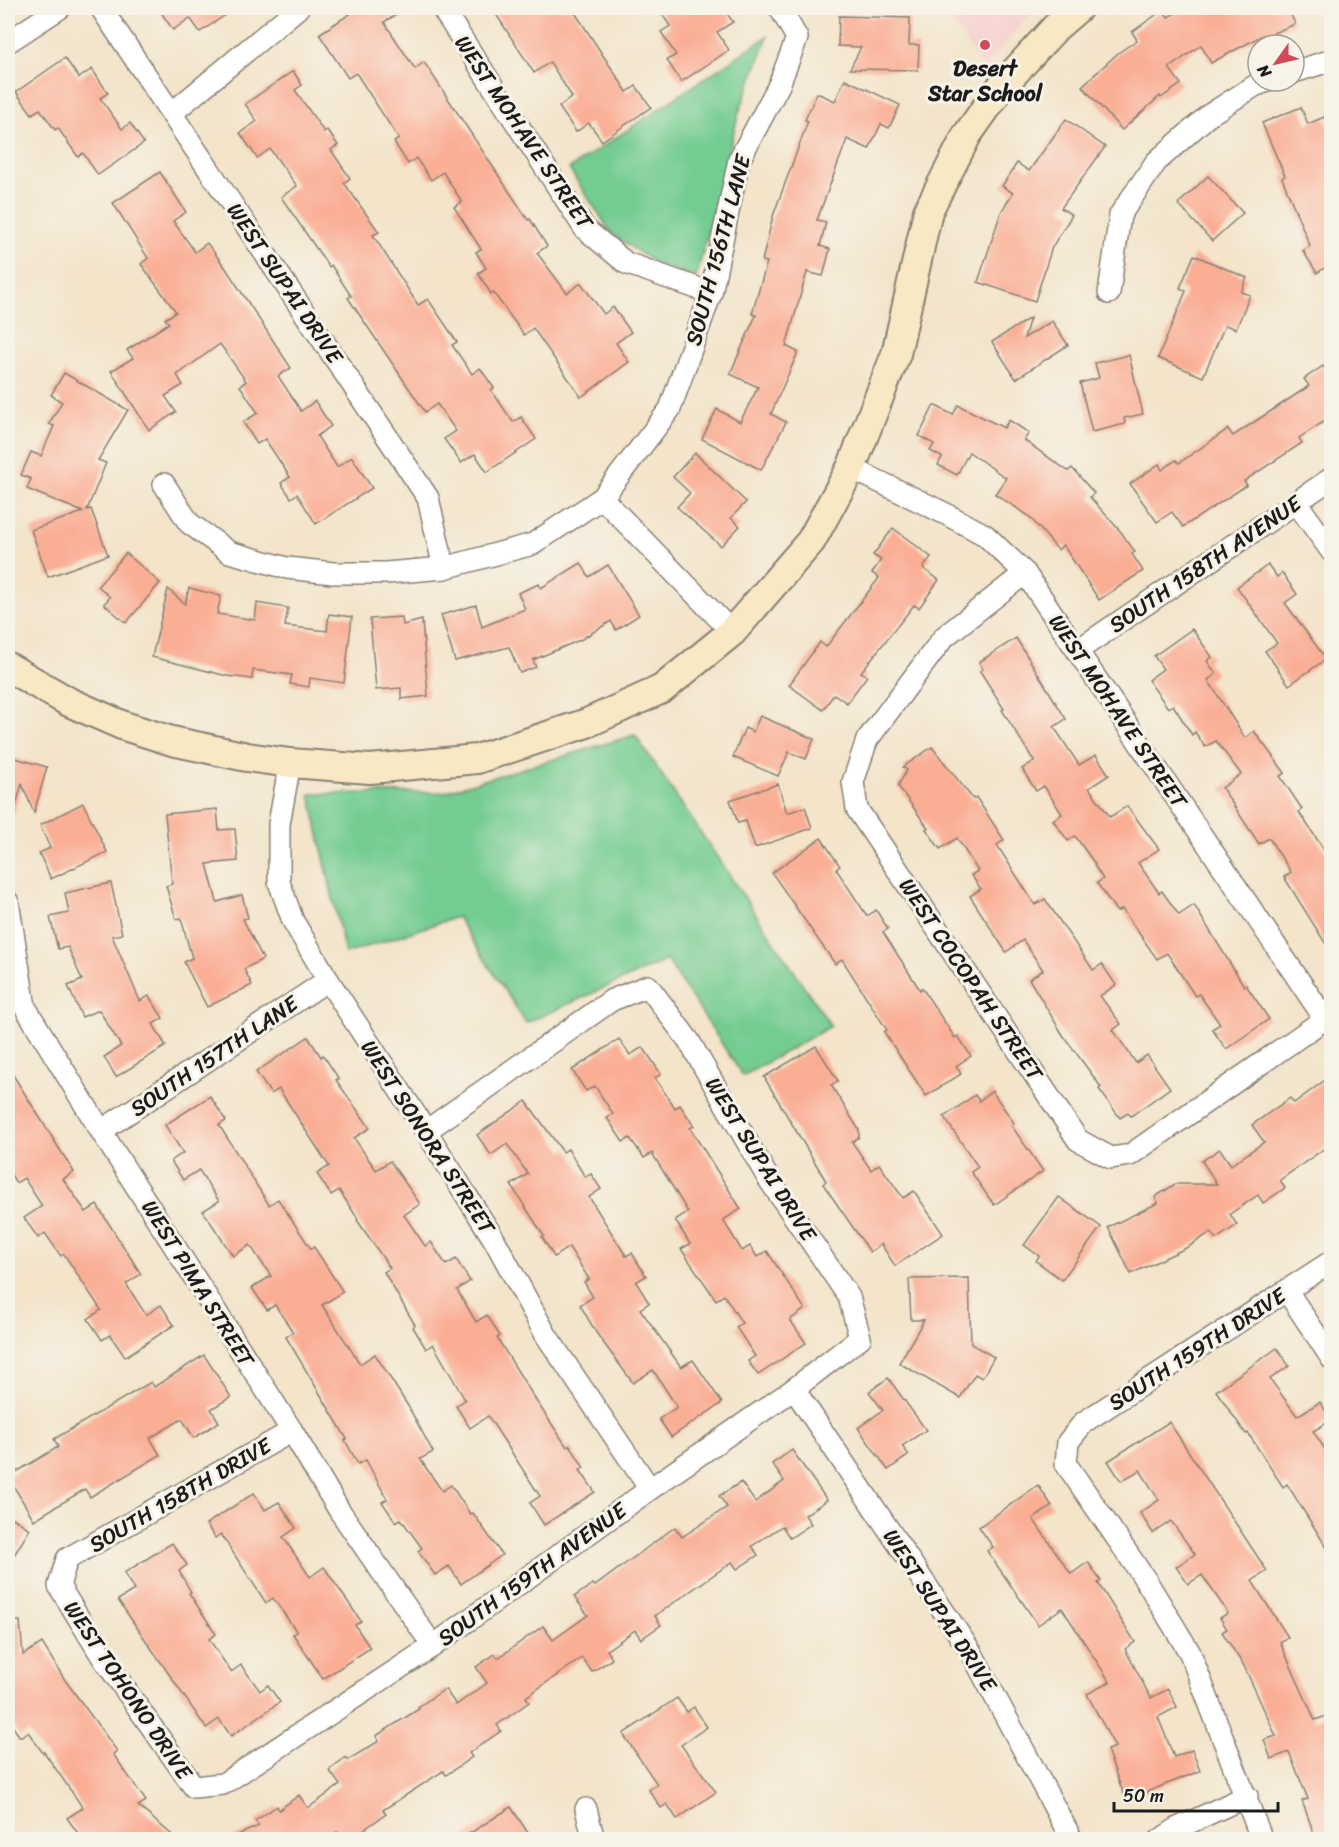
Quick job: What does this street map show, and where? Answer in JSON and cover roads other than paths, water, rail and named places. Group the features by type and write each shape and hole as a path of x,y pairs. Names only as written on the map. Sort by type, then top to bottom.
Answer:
{"street":[{"path":"8,42 60,8"},
{"name":"WEST SUPAI DRIVE","path":"101,8 428,498 444,568"},
{"path":"172,113 298,8"},
{"name":"WEST MOHAVE STREET","path":"442,8 585,229 626,263 711,293"},
{"name":"SOUTH 156TH LANE","path":"164,484 189,524 230,552 287,568 333,573 386,573 444,568 533,544 602,498 670,409 711,293 739,160 779,85 797,38 780,8"},
{"path":"8,667 69,702 124,726 172,741 247,757 290,763 370,768 477,759 587,723 662,689 732,632 811,541 851,468 896,354 928,211 967,135 1000,87 1056,27 1078,8"},
{"path":"1306,68 1332,60"},
{"path":"1109,293 1120,215 1156,162 1209,115 1246,91"},
{"name":"WEST MOHAVE STREET","path":"851,468 985,535 1024,573 1328,1017"},
{"name":"SOUTH 158TH AVENUE","path":"1078,650 1332,478"},
{"path":"602,498 732,632"},
{"path":"1296,502 1332,552"},
{"name":"WEST COCOPAH STREET","path":"1024,573 944,637 867,740 853,782 857,810 1078,1140 1111,1158 1130,1155 1328,1017"},
{"name":"WEST SONORA STREET","path":"290,763 279,825 279,882 293,921 328,980 495,1241 546,1335 650,1489"},
{"name":"WEST PIMA STREET","path":"8,902 25,1007 292,1431 339,1510 433,1646"},
{"name":"SOUTH 157TH LANE","path":"101,1131 328,980"},
{"name":"WEST SUPAI DRIVE","path":"426,1131 612,1000 648,986 689,1041 768,1178 849,1297 860,1338"},
{"name":"SOUTH 159TH DRIVE","path":"1247,1796 1190,1653 1147,1582 1066,1464 1068,1442 1084,1422 1332,1261"},
{"path":"1287,1291 1332,1359"},
{"name":"SOUTH 159TH AVENUE","path":"194,1787 223,1784 433,1646 650,1489 794,1389 860,1338"},
{"name":"WEST SUPAI DRIVE","path":"794,1389 971,1652 1072,1839"},
{"name":"SOUTH 158TH DRIVE","path":"67,1559 292,1431"},
{"name":"WEST TOHONO DRIVE","path":"67,1559 59,1586 103,1658 194,1787"},
{"path":"1160,1839 1178,1828 1247,1796 1262,1839"},
{"path":"586,1809 594,1839"}],"place":[{"name":"Desert Star School","path":"985,45"}]}
